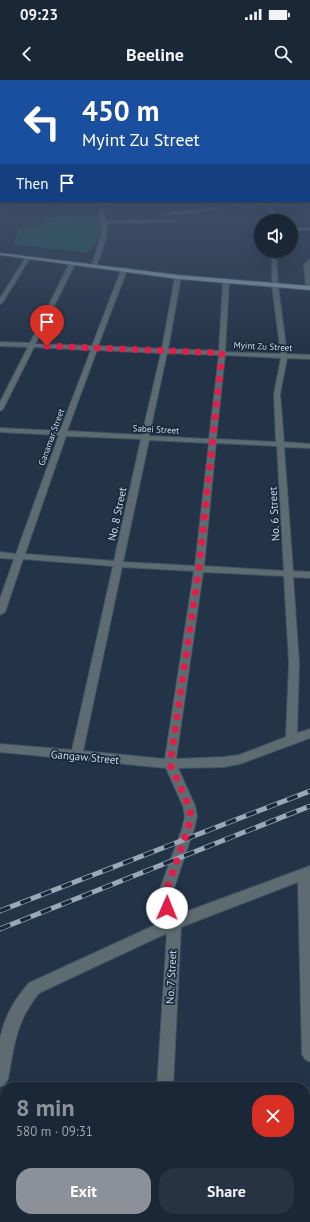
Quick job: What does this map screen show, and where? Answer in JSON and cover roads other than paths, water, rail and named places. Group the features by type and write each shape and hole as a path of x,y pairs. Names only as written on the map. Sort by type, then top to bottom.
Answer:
{"main road":[{"path":"0,254 178,277 309,288"}],"street":[{"path":"93,267 99,249"},
{"path":"0,302 28,258"},
{"name":"No. 6 Street","path":"274,258 275,286 284,356 277,394 294,663 292,741"},
{"path":"309,288 307,265 310,261"},
{"path":"0,408 72,264"},
{"name":"Ganamar Street","path":"0,612 63,433 124,270"},
{"name":"No. 8 Street","path":"76,756 164,352 178,277"},
{"path":"170,764 199,568 214,442 222,353 226,282"},
{"name":"Myint Zu Street","path":"0,344 310,357"},
{"name":"Sabei Street","path":"0,430 310,446"},
{"path":"0,555 117,564 310,575"},
{"name":"Gangaw Street","path":"0,748 170,764 224,762 240,759 292,741 310,733"},
{"name":"No. 7 Street","path":"165,1082 174,923 167,908 165,894 188,829 191,816 189,806 170,764"},
{"path":"0,1078 9,1038 17,1012 22,1002 34,988 174,923 307,873 310,1054"}],"railway":[{"path":"0,911 310,791"},
{"path":"0,929 310,806"}]}
